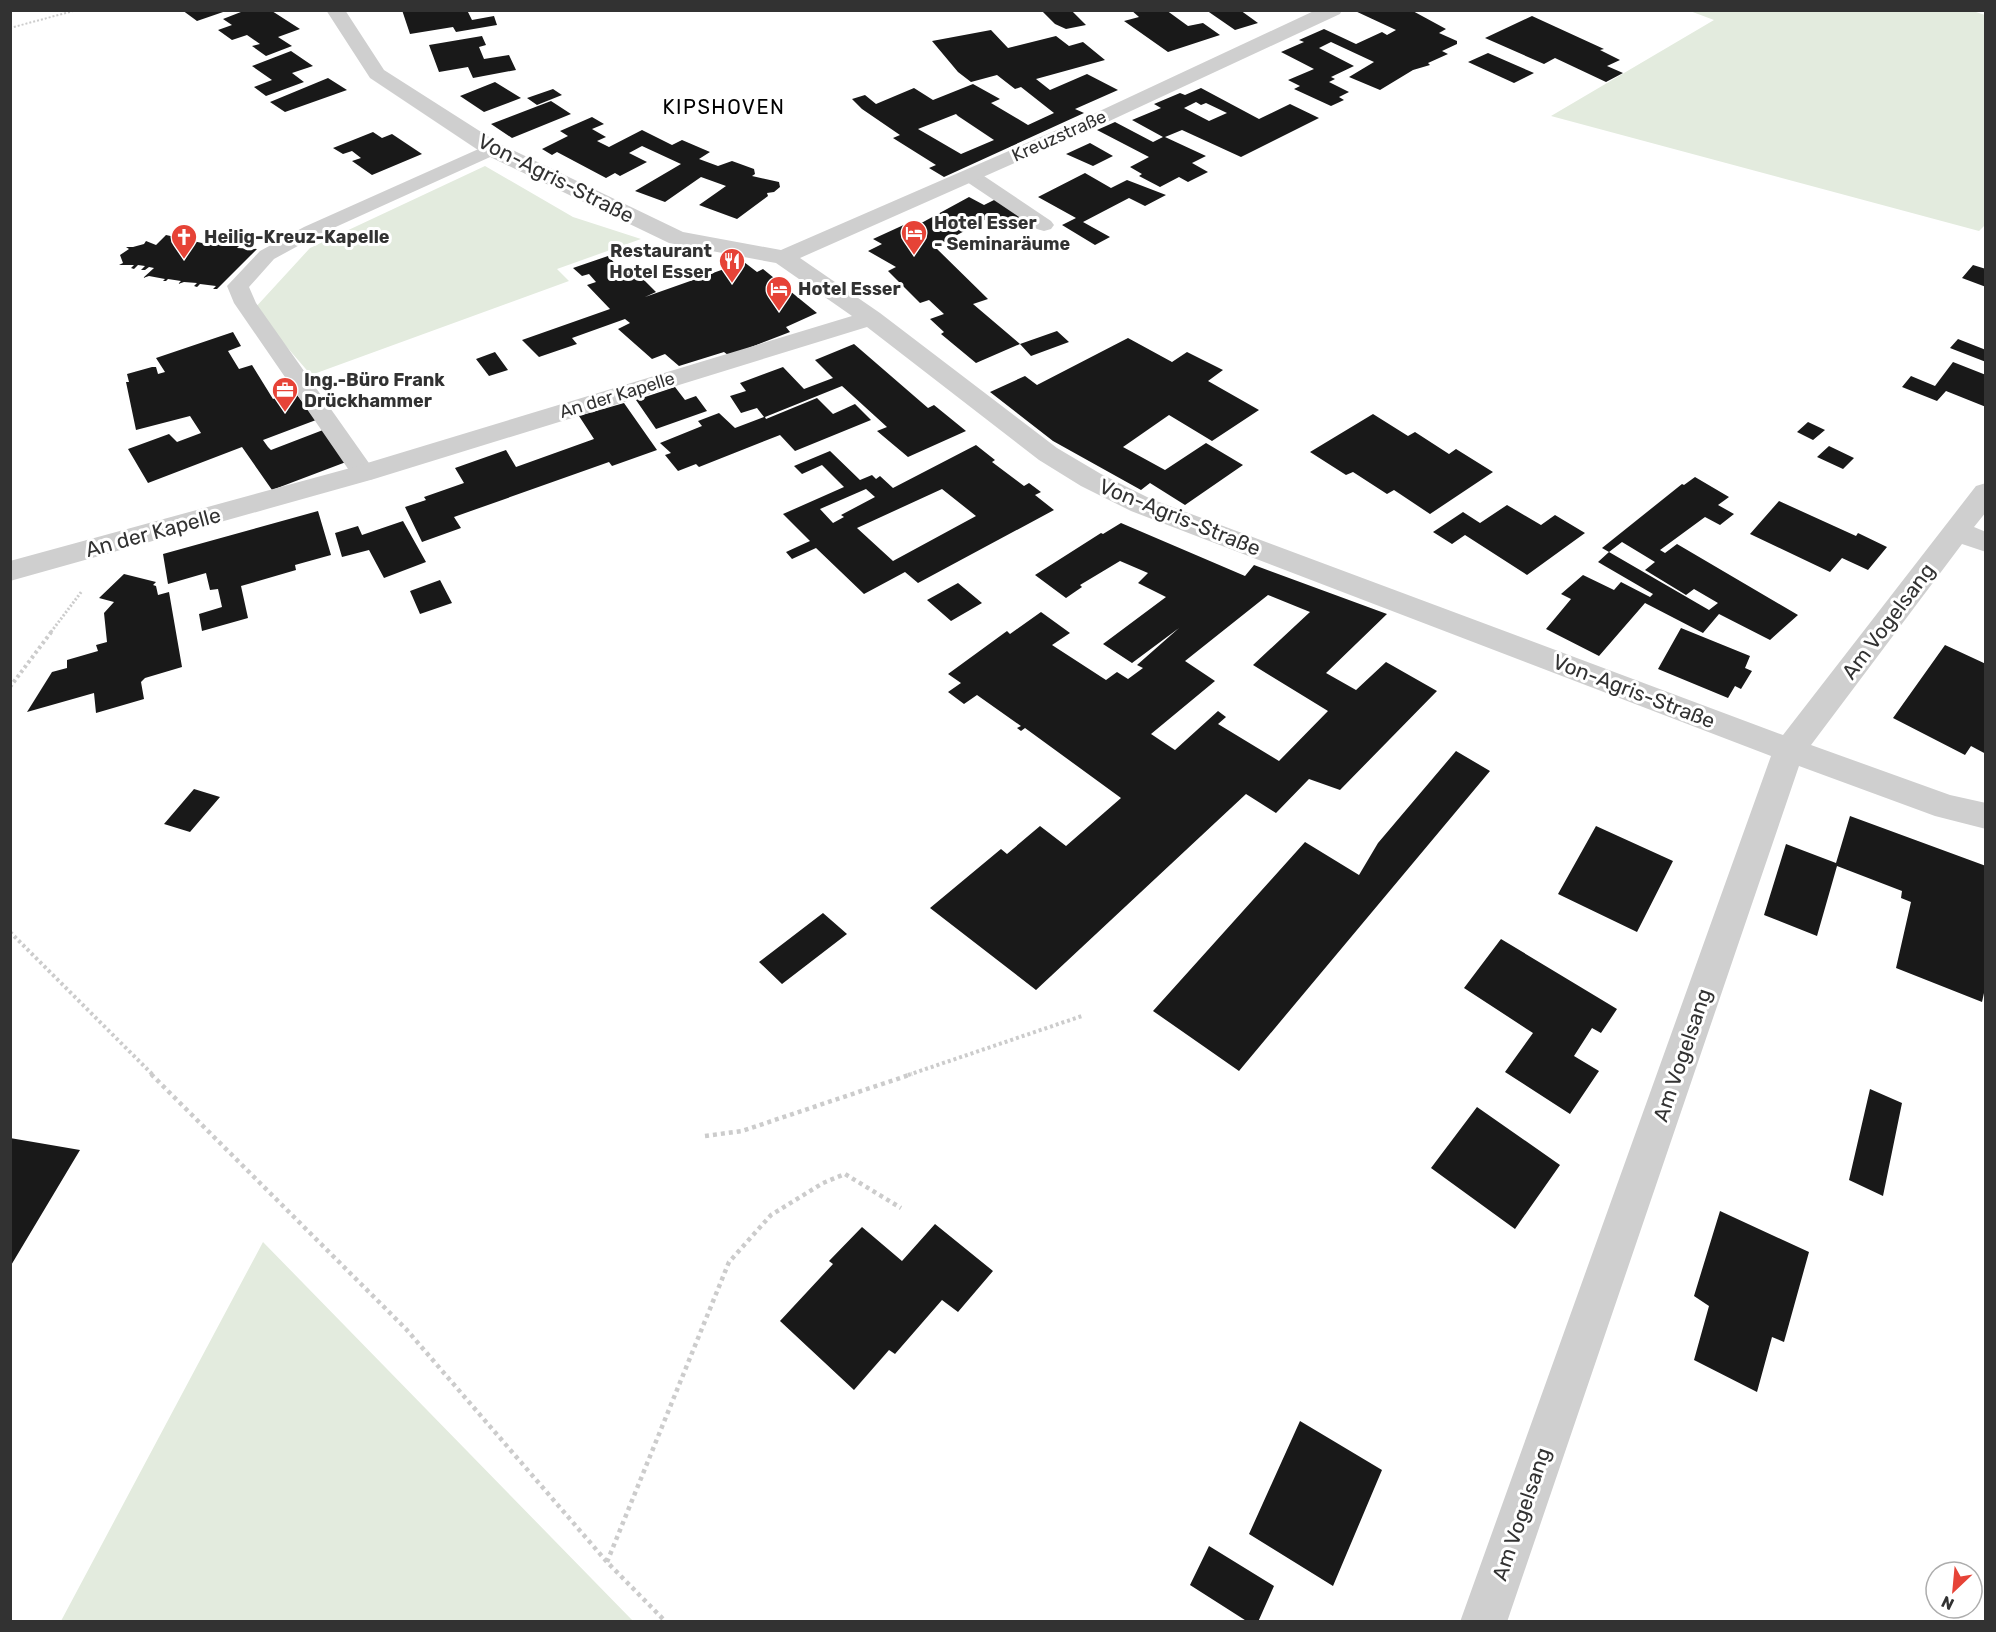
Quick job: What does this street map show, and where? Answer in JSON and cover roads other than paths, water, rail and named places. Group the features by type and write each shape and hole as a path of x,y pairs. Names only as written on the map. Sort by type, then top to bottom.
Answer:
{"street":[{"name":"Von-Agris-Straße","path":"335,10 377,74 492,149 677,238 783,257 871,318 1048,454 1114,492 1185,522 1789,750 1947,807 1986,816"},
{"name":"Kreuzstraße","path":"783,257 971,176 1333,10"},
{"name":"An der Kapelle","path":"10,571 364,473 871,318"},
{"name":"Am Vogelsang","path":"1484,1622 1789,750 1986,492"},
{"path":"1957,531 1986,543"}],"lane":[{"path":"364,473 245,303 238,286 267,255 311,231 492,149"},
{"path":"971,176 1044,225"}],"place":[{"name":"Hotel Esser - Seminaräume","path":"914,256"},
{"name":"Heilig-Kreuz-Kapelle","path":"184,260"},
{"name":"Restaurant Hotel Esser","path":"732,284"},
{"name":"Hotel Esser","path":"779,312"},
{"name":"Ing.-Büro Frank Drückhammer","path":"285,413"}],"district":[{"name":"KIPSHOVEN","path":"724,107"}]}
